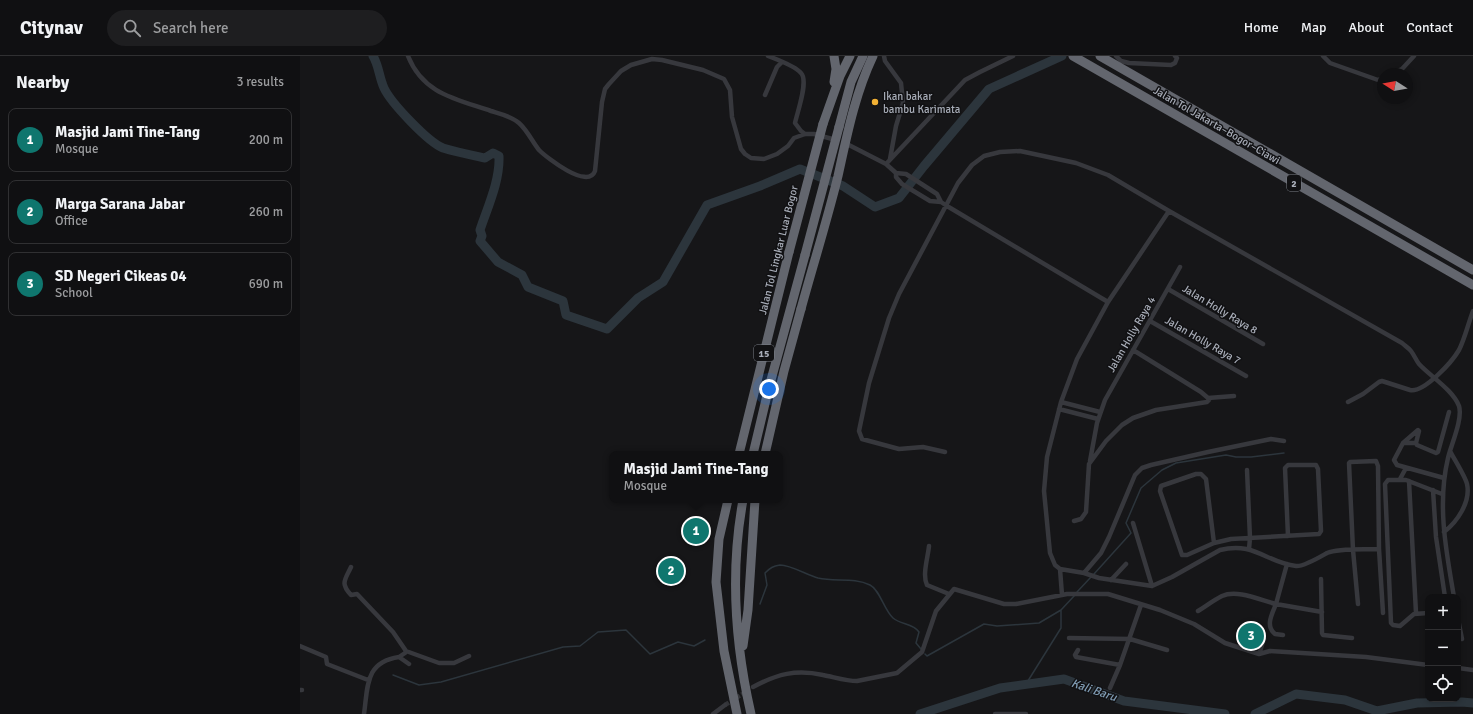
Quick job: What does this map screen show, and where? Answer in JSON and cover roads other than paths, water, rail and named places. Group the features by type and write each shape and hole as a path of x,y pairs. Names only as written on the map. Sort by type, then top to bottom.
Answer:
{"highway":[{"path":"828,107 836,69 834,56"},
{"name":"Jalan Tol Lingkar Luar Bogor","path":"740,451 789,252 823,124 840,76 850,56"},
{"name":"15","path":"754,451 768,391 851,82 863,56"},
{"path":"766,451 784,371 837,177 850,120 860,88 873,56"},
{"name":"Jalan Tol Jakarta–Bogor–Ciawi","path":"1073,56 1473,286"},
{"name":"Jalan Tol Jakarta–Bogor–Ciawi","path":"1100,56 1473,270"},
{"path":"727,503 718,539 716,582 724,651 737,714"},
{"path":"742,503 738,527 736,620 741,659 751,714"},
{"path":"741,659 748,610 755,503"}],"street":[{"path":"408,56 414,68 432,88 452,98 510,117 520,124 540,150 556,165 580,176 590,177 594,175 595,171 602,102 609,84 621,71 631,65 652,59 703,70 724,79 730,90 732,117 741,149 751,158 764,159 777,154 788,146 794,138 806,134 814,134 843,142 886,164 896,173 896,177 902,184 930,200 941,202 1108,302"},
{"path":"768,56 801,72 805,79 795,123 801,131 806,134"},
{"path":"884,56 885,61 901,83 903,103 890,159"},
{"path":"886,164 966,80 1013,56"},
{"path":"1116,56 1121,61 1129,63 1171,65 1175,63 1175,56"},
{"path":"1323,56 1330,63 1377,80"},
{"path":"1403,68 1414,56"},
{"path":"765,95 777,67 782,62"},
{"path":"945,452 923,447 899,450 862,439 859,431 869,383 889,318 899,294 958,183 972,165 984,156 1000,152 1020,151 1076,163 1108,175 1168,211 1402,343 1411,350 1419,364 1436,377 1456,401 1459,406 1460,417 1450,451 1442,494 1444,532 1454,594"},
{"path":"896,173 902,172 932,190 937,194 941,202"},
{"path":"1168,211 1108,302 1077,359 1061,402 1047,457 1044,491 1050,553 1055,565 1060,569 1099,578 1152,586 1172,577 1220,550 1229,548 1249,548 1287,564 1299,566 1329,552 1379,549"},
{"name":"Jalan Holly Raya 4","path":"1074,521 1081,519 1086,512 1089,464 1100,412 1132,350 1180,267"},
{"name":"Jalan Holly Raya 8","path":"1168,288 1263,344"},
{"path":"1348,402 1382,381 1414,391 1419,390 1436,377 1459,350 1473,311"},
{"name":"Jalan Holly Raya 7","path":"1150,321 1246,376"},
{"path":"1132,350 1208,398 1234,396"},
{"path":"1089,464 1106,441 1122,425 1133,418 1156,410 1207,402 1209,400 1208,398"},
{"path":"1061,402 1100,412"},
{"path":"1059,409 1098,419"},
{"path":"1403,443 1416,444 1419,447 1436,453 1438,452 1449,412"},
{"path":"1416,444 1418,430 1403,443 1394,460 1397,466 1444,478"},
{"path":"1086,575 1101,553 1135,474 1138,471 1150,465 1271,439 1284,441"},
{"path":"1444,532 1461,514 1467,495 1467,484 1450,451"},
{"path":"1358,604 1353,550 1349,463 1374,461 1378,466 1379,549 1383,613"},
{"path":"1214,543 1206,479 1201,474 1196,474 1161,486 1160,491 1182,555 1187,555 1214,543 1231,539 1288,536 1319,534 1321,531 1318,469 1316,465 1288,465 1285,468 1288,536"},
{"path":"1400,479 1406,468"},
{"path":"1247,470 1250,538 1249,548"},
{"path":"1425,613 1416,613 1400,626 1393,625 1391,623 1384,484 1388,480 1400,479 1442,494"},
{"path":"1409,481 1416,613"},
{"path":"1467,484 1473,485"},
{"path":"1433,490 1436,537 1445,594"},
{"path":"1467,495 1473,495"},
{"path":"1133,523 1152,586"},
{"path":"929,546 925,577 926,583 927,585 949,594"},
{"path":"1111,580 1126,564"},
{"path":"1283,635 1275,634 1269,623 1287,564"},
{"path":"351,567 344,584 344,588 351,595 357,594 376,613 393,632 406,651 439,663 454,662 469,656"},
{"path":"1060,569 1065,595"},
{"path":"1321,579 1323,635 1352,638"},
{"path":"754,687 780,675 796,673 816,673 851,681 897,673 923,650 936,611 954,589 1004,604 1016,604 1065,595 1108,594 1160,610 1194,624 1225,643 1259,654 1270,651 1366,657 1425,665"},
{"path":"1198,611 1222,596 1239,593 1276,604 1322,612"},
{"path":"1110,688 1130,639 1141,605"},
{"path":"1460,630 1462,638"},
{"path":"1069,638 1130,639 1167,650"},
{"path":"1259,654 1264,639"},
{"path":"300,646 326,657 327,664 368,680"},
{"path":"1078,650 1076,657 1120,665"},
{"path":"364,714 368,680 374,669 391,658 400,657 406,651"},
{"path":"400,657 409,664"},
{"path":"1461,668 1473,670"},
{"path":"713,714 725,704"},
{"path":"995,714 1026,714"}],"waterway":[{"path":"373,56 377,64 382,84 388,95 410,121 428,138 443,148 453,151 485,158 493,153 499,156 496,184 480,230 482,236 480,241 498,262 522,275 528,287 563,301 566,315 607,329 638,298 663,282 707,205 760,186 800,169 843,186 875,207 899,198 989,89 1062,56"},
{"path":"1094,574 1131,533 1126,523 1141,488 1162,470 1176,463 1226,455 1251,457 1284,453"},
{"path":"760,604 767,585 765,573 778,565 784,565 818,578 858,581 870,585 877,591 893,618 914,627 919,632 916,643 921,649"},
{"path":"1077,592 1091,577"},
{"path":"1026,684 1061,628 1061,610 1075,595"},
{"path":"925,654 927,656 984,624 997,626 1039,623 1061,610"},
{"path":"393,675 419,685 441,682 563,647 580,646 598,632 626,630 650,654 678,642 694,646 705,640"},
{"name":"Kali Baru","path":"920,714 1000,688 1064,679 1124,701 1225,714"},
{"name":"Kali Baru","path":"1255,714 1296,694 1345,700 1377,711 1417,703 1473,703"}],"tunnel":[{"path":"725,705 747,691"}],"place":[{"name":"Ikan bakar bambu Karimata","path":"875,102"},
{"name":"Masjid Jami Tine-Tang","path":"696,531"},
{"name":"Marga Sarana Jabar","path":"671,571"},
{"name":"SD Negeri Cikeas 04","path":"1251,636"}]}
